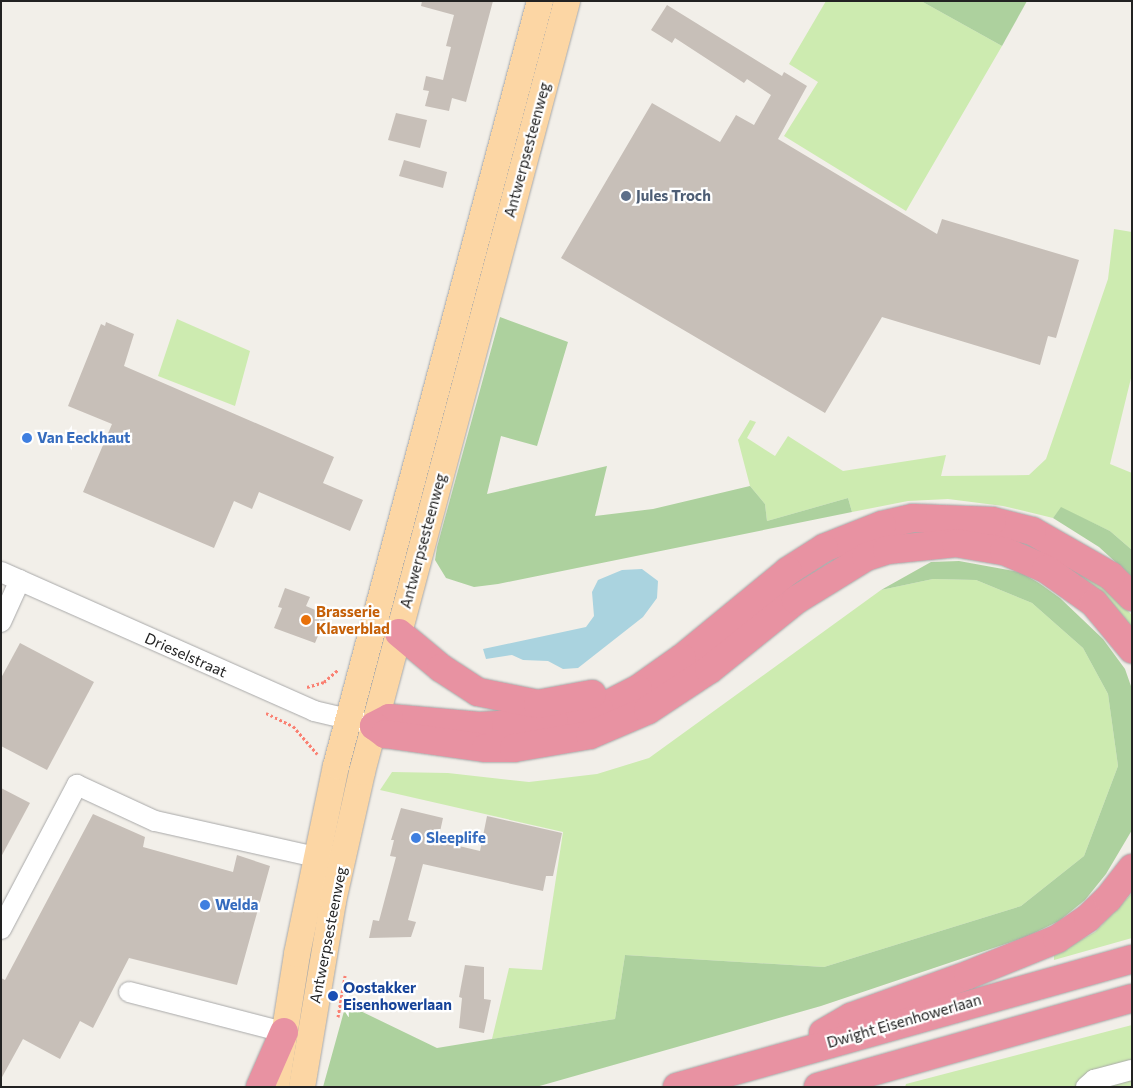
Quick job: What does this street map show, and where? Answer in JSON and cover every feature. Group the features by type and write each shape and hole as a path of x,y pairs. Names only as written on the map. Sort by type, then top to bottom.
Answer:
{"highway":[{"path":"362,723 389,718 479,726 554,722 599,709 638,689 682,658 788,571 824,548 882,525 913,518 992,521 1032,531 1111,576 1132,597"},
{"path":"362,723 385,734 486,748 514,748 590,734 648,710 708,670 796,600 857,562 887,550 956,543 1004,551 1046,569 1094,603 1132,649"},
{"path":"399,633 463,683 478,692 507,700 538,704 602,692 638,689"},
{"path":"787,1054 851,1017 968,975 1057,939 1088,918 1128,879"},
{"name":"Dwight Eisenhowerlaan","path":"677,1087 787,1054 1132,959"},
{"path":"818,1087 1132,998"},
{"path":"260,1087 284,1032"}],"main road":[{"name":"Antwerpsesteenweg","path":"302,1087 362,723 462,296 540,1"},
{"name":"Antwerpsesteenweg","path":"276,1087 284,1032 316,857 362,723 399,633 567,1"},
{"path":"462,296 487,304"}],"street":[{"name":"Drieselstraat","path":"1,572 247,683 314,711 362,723"},
{"path":"1,622 20,580"},
{"path":"1,929 77,785 155,821 316,857"},
{"path":"129,992 284,1032"},
{"path":"1086,1087 1094,1080 1132,1070"}],"path":[{"path":"299,684 306,688 324,682 344,664"},
{"path":"258,708 293,726 312,746 319,759"}],"green space":[{"path":"826,1 921,1 1002,46 906,211 784,136 818,82 789,64"},
{"path":"921,1 1027,1 1002,46"},
{"path":"1114,229 1132,232 1132,374 1110,464 1132,473 1132,550 1110,531 1061,508 1053,518 1003,506 948,499 908,501 852,512 848,498 767,521 765,504 750,486 738,440 750,420 756,422 747,438 775,456 788,436 843,471 946,455 941,476 1029,475 1046,459 1108,279"},
{"path":"500,317 568,342 537,446 501,436 487,494 607,466 595,516 653,509 750,486 765,504 767,521 848,498 852,512 498,584 474,587 446,578 435,560 437,547"},
{"path":"177,319 250,351 235,406 158,376"},
{"path":"1061,507 1110,531 1132,550 1132,577 1099,547 1053,518"},
{"path":"1031,541 1107,590 1132,615 1132,631 1028,548"},
{"path":"959,561 1020,572 1039,583 1060,598 1103,639 1125,669 1132,689 1132,830 1106,874 1085,900 1059,921 1026,937 821,1006 536,1087 323,1087 346,1004 437,1048 615,1019 625,955 824,967 1021,906 1084,856 1118,766 1108,694 1083,648 1032,603 976,580 933,579 881,590 931,562"},
{"path":"933,579 976,580 1032,603 1083,648 1108,694 1118,766 1084,856 1021,906 824,967 625,955 615,1019 492,1039 509,968 542,970 563,832 380,790 392,772 448,773 529,782 597,774 649,758 881,590"},
{"path":"1132,893 1132,938 1054,960 1054,955 1095,932"},
{"path":"1132,1025 1132,1087 905,1087 906,1084"}],"water":[{"path":"642,569 658,581 657,598 643,617 578,668 563,669 548,661 523,660 512,655 486,659 483,649 586,627 594,616 592,592 598,580 622,570"}],"building":[{"path":"422,1 493,1 466,102 452,98 449,111 425,106 429,91 423,90 426,76 443,80 451,47 446,46 454,15 421,6"},
{"path":"667,5 782,76 784,72 807,86 778,139 937,234 942,219 1079,260 1056,338 1048,336 1040,365 882,317 825,413 561,258 652,103 720,142 736,115 754,125 771,95 747,79 744,83 675,38 672,43 651,30"},
{"path":"396,113 427,120 420,148 388,140"},
{"path":"404,160 447,172 443,188 399,176"},
{"path":"106,322 134,334 124,366 334,457 323,483 363,500 350,531 259,492 252,509 234,501 214,548 83,492 112,424 68,406 101,324 105,326"},
{"path":"285,588 310,597 306,606 327,615 315,643 274,628 282,608 278,607"},
{"path":"20,643 94,682 47,770 1,746 1,678"},
{"path":"1,788 30,803 1,857"},
{"path":"401,808 443,818 438,841 480,851 487,816 562,833 553,876 546,876 543,891 423,864 408,920 416,922 411,937 369,938 373,920 379,921 396,857 390,856 394,840 391,840"},
{"path":"93,814 145,837 143,847 233,872 237,855 270,866 237,985 129,958 93,1028 80,1021 60,1059 23,1039 1,1079 1,978 5,980"},
{"path":"465,965 484,967 484,999 491,1000 484,1033 459,1028 462,998 459,997"}],"place":[{"name":"Jules Troch","path":"626,196"},
{"name":"Van Eeckhaut","path":"27,438"},
{"name":"Brasserie Klaverblad","path":"306,620"},
{"name":"Sleeplife","path":"416,838"},
{"name":"Welda","path":"205,905"},
{"name":"Oostakker Eisenhowerlaan","path":"333,996"}]}
